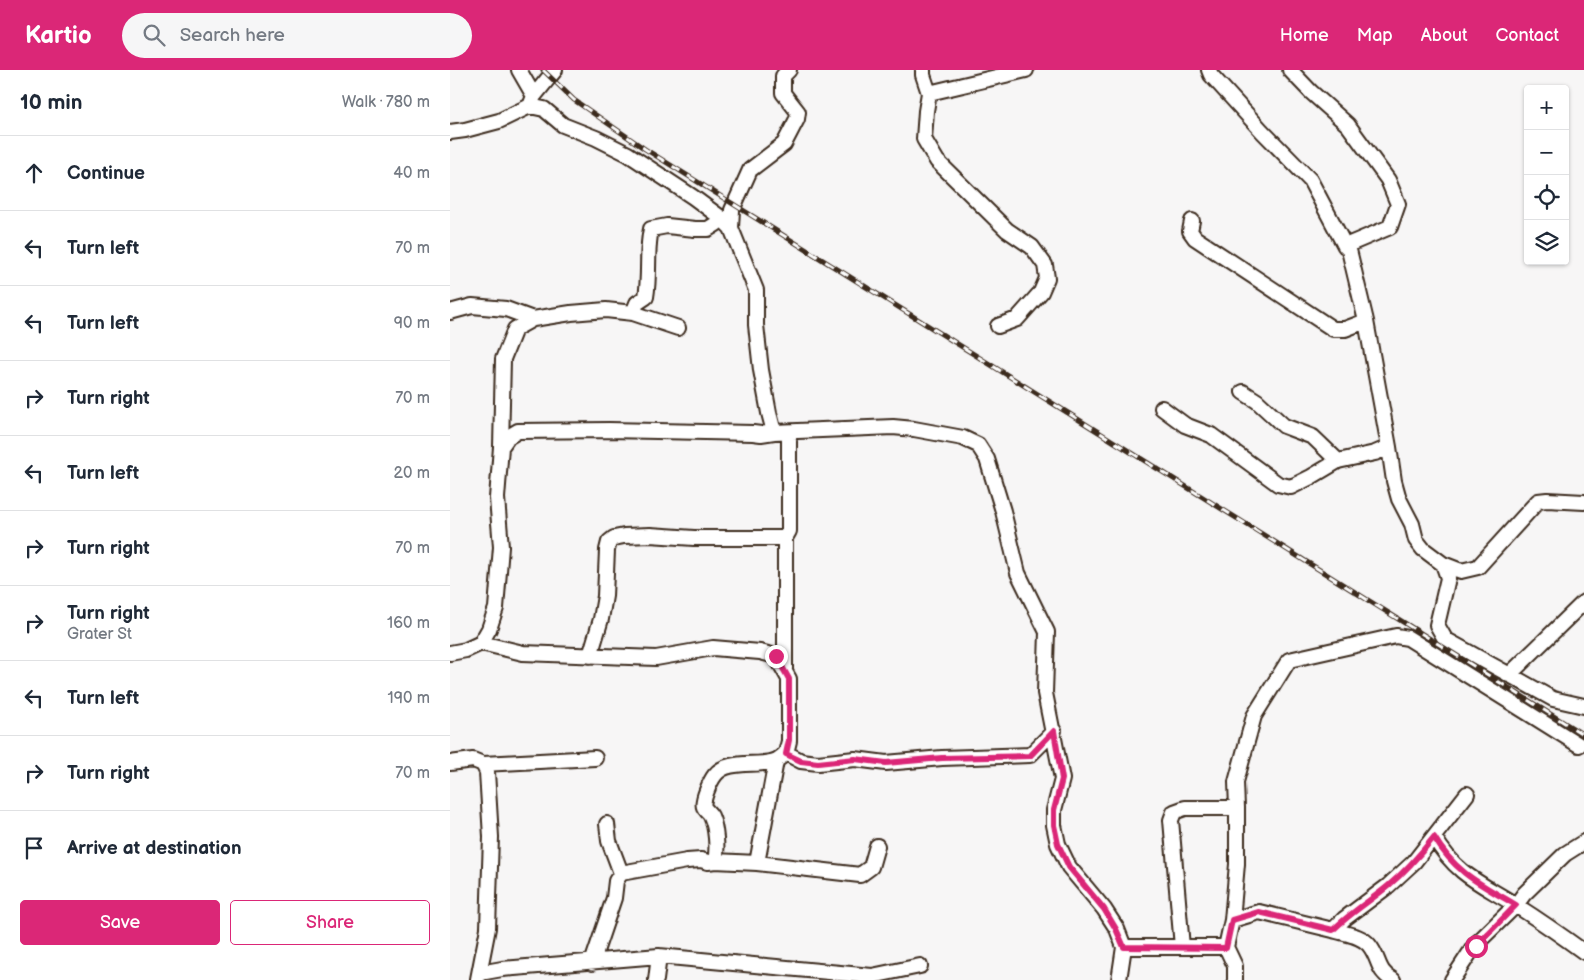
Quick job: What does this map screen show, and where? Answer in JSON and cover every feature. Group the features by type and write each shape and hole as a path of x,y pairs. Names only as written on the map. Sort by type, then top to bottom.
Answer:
{"street":[{"path":"519,70 532,101 563,125 596,138 628,154 720,217 731,228 756,290 756,326 761,370 774,432"},
{"path":"450,132 499,121 532,101 555,70"},
{"path":"923,70 929,93 924,138 937,161 1007,230 1032,247 1045,265 1047,278 1041,292 1017,319 998,326"},
{"path":"929,93 1026,70"},
{"path":"1210,70 1212,75 1262,131 1310,180 1345,246 1349,250 1366,321 1394,481 1399,499 1412,524 1416,540 1422,548 1443,564 1461,570 1478,567 1538,501 1584,502"},
{"path":"1290,70 1311,92 1348,125 1388,180 1398,204 1390,227 1345,246"},
{"path":"731,228 732,210 750,170 784,144 797,119 798,112 783,93 782,72"},
{"path":"633,313 637,303 646,297 649,282 648,239 650,229 668,226 708,229 716,224 720,217"},
{"path":"1192,222 1190,231 1195,238 1333,329 1345,329 1366,321"},
{"path":"450,312 472,306 506,308 533,319"},
{"path":"450,654 466,650 481,643 489,629 496,608 501,547 497,498 501,447 503,359 515,329 533,319 606,310 633,313 678,328"},
{"path":"1243,392 1257,401 1284,426 1313,437 1338,461"},
{"path":"1162,408 1186,425 1211,435 1278,484 1291,486 1338,461 1389,448"},
{"path":"501,447 508,437 518,431 609,430 746,432 761,434 893,427 914,428 963,438 978,445 987,459 1003,511 1018,573 1047,632 1046,693 1062,779 1054,810 1054,825 1058,844 1069,867 1104,909 1124,947 1119,980"},
{"path":"785,669 785,538 789,531 789,432"},
{"path":"590,656 602,619 607,550 609,542 614,538 650,535 694,538 785,538"},
{"path":"1443,564 1448,578 1436,625 1445,639 1553,699 1584,706"},
{"path":"1509,675 1584,602"},
{"path":"1235,980 1235,966 1226,948 1232,920 1237,864 1236,782 1254,716 1288,660 1396,636 1408,638 1579,745"},
{"path":"481,643 523,653 590,656 656,658 713,648 760,652 776,656 789,679 789,740 781,757 757,863"},
{"path":"714,861 717,851 712,819 709,812 704,808 703,802 712,778 718,771 729,766 781,757 818,763 855,759 886,763 942,758 1030,756 1054,731"},
{"path":"450,763 473,760 483,764 595,758"},
{"path":"483,764 487,772 490,846 488,928 479,976 502,969 659,956 872,976 920,966"},
{"path":"1333,930 1344,919 1388,886 1414,862 1467,794"},
{"path":"1182,947 1171,820 1174,812 1184,808 1237,808"},
{"path":"592,963 614,898 616,880 620,873 607,824"},
{"path":"1434,837 1447,857 1466,875 1516,905 1584,952"},
{"path":"1452,980 1476,946 1516,905 1524,894 1565,854 1584,842"},
{"path":"620,873 701,860 708,862 757,863 860,875 871,867 877,846"},
{"path":"1232,920 1259,912 1361,938 1369,944 1385,976 1393,980"},
{"path":"1124,947 1226,948"},
{"path":"656,980 659,956"}],"railway":[{"path":"543,70 574,100 645,149 1584,735"}],"route":[{"path":"776,656 789,679 789,740 786,754 801,761 818,763 855,759 886,763 942,758 1030,756 1054,731 1062,779 1054,810 1054,825 1058,844 1069,867 1104,909 1124,947 1226,948 1232,920 1259,912 1333,930 1344,919 1388,886 1414,862 1434,837 1452,863 1466,875 1516,905 1476,946"}]}
